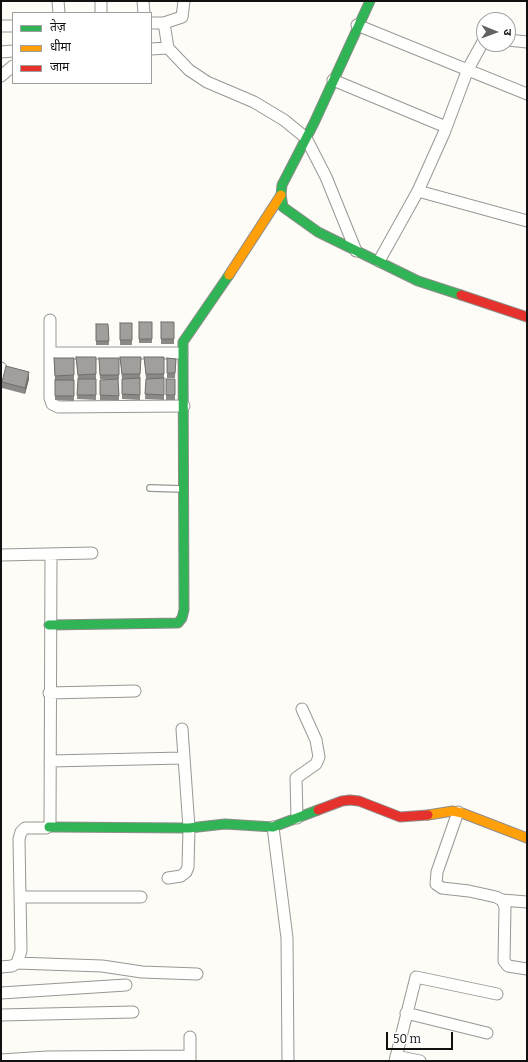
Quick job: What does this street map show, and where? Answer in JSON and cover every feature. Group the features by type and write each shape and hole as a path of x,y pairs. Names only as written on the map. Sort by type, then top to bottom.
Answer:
{"street":[{"path":"58,1 59,12"},
{"path":"101,1 102,12"},
{"path":"143,1 144,12"},
{"path":"152,23 164,23 182,17 184,1"},
{"path":"370,1 306,138 282,185 281,195 283,207 318,232 418,281 527,316"},
{"path":"164,23 165,37 168,48 188,70 207,82 254,102 284,120 306,138 326,177 356,251"},
{"path":"1,26 12,26"},
{"path":"357,26 468,69 527,94"},
{"path":"516,41 527,42"},
{"path":"152,49 168,48"},
{"path":"1,52 12,51"},
{"path":"379,262 418,191 446,127 468,69 477,52"},
{"path":"1,76 12,67"},
{"path":"333,80 446,127"},
{"path":"418,191 527,221"},
{"path":"49,625 178,623 182,618 184,610 184,406 182,353 186,336 239,261 281,195"},
{"path":"50,320 50,398 52,404 58,407 184,406"},
{"path":"50,353 182,353"},
{"path":"1,368 1,380"},
{"path":"1,555 92,553"},
{"path":"49,827 49,625 51,555"},
{"path":"49,694 135,691"},
{"path":"297,818 296,778 316,764 319,756 316,740 302,709"},
{"path":"168,878 186,872 188,867 189,828 182,728"},
{"path":"50,761 183,758"},
{"path":"18,963 21,951 19,839 21,832 25,828 189,828 225,824 273,827 342,801 350,800 359,801 400,817 412,817 453,811 458,812 527,838"},
{"path":"458,812 437,872 436,884 442,888 496,896 502,900 527,902"},
{"path":"273,827 287,938 288,1061"},
{"path":"20,897 140,897"},
{"path":"502,900 505,907 504,961 508,966 527,969"},
{"path":"1,967 12,966 18,963 102,966 142,972 197,974"},
{"path":"420,1061 395,1058 416,977 497,994"},
{"path":"1,993 126,985"},
{"path":"1,1015 133,1012"},
{"path":"406,1013 487,1033"},
{"path":"1,1060 190,1059 190,1037"}],"lane":[{"path":"150,488 183,489"}],"building":[{"path":"139,322 152,322 152,339 139,339"},
{"path":"161,322 174,322 174,339 161,339"},
{"path":"120,323 132,323 132,340 120,340"},
{"path":"96,324 108,324 109,341 96,341"},
{"path":"76,357 96,357 96,374 78,375"},
{"path":"120,357 141,357 140,374 122,374"},
{"path":"144,357 164,357 164,374 146,374"},
{"path":"54,358 74,358 74,375 55,376"},
{"path":"99,358 119,358 119,375 100,375"},
{"path":"167,358 176,359 175,373 167,373"},
{"path":"6,366 29,372 25,388 2,382"},
{"path":"140,378 140,395 122,394 122,379"},
{"path":"164,378 164,395 145,394 146,379"},
{"path":"78,379 96,379 96,395 77,395"},
{"path":"118,379 119,396 100,395 100,380"},
{"path":"166,379 175,379 175,395 166,395"},
{"path":"55,380 74,380 74,396 55,396"}],"traffic: fast":[{"path":"370,1 314,123 282,185 281,195 283,207 318,232 418,281 461,295"},
{"path":"49,625 178,623 182,618 184,610 183,342 229,275"},
{"path":"49,827 189,828 225,824 273,827 318,810"}],"traffic: slow":[{"path":"229,275 281,195"},
{"path":"428,815 453,811 462,813 527,838"}],"traffic: jam":[{"path":"461,295 527,317"},
{"path":"318,810 342,801 350,800 359,801 400,817 428,815"}]}
